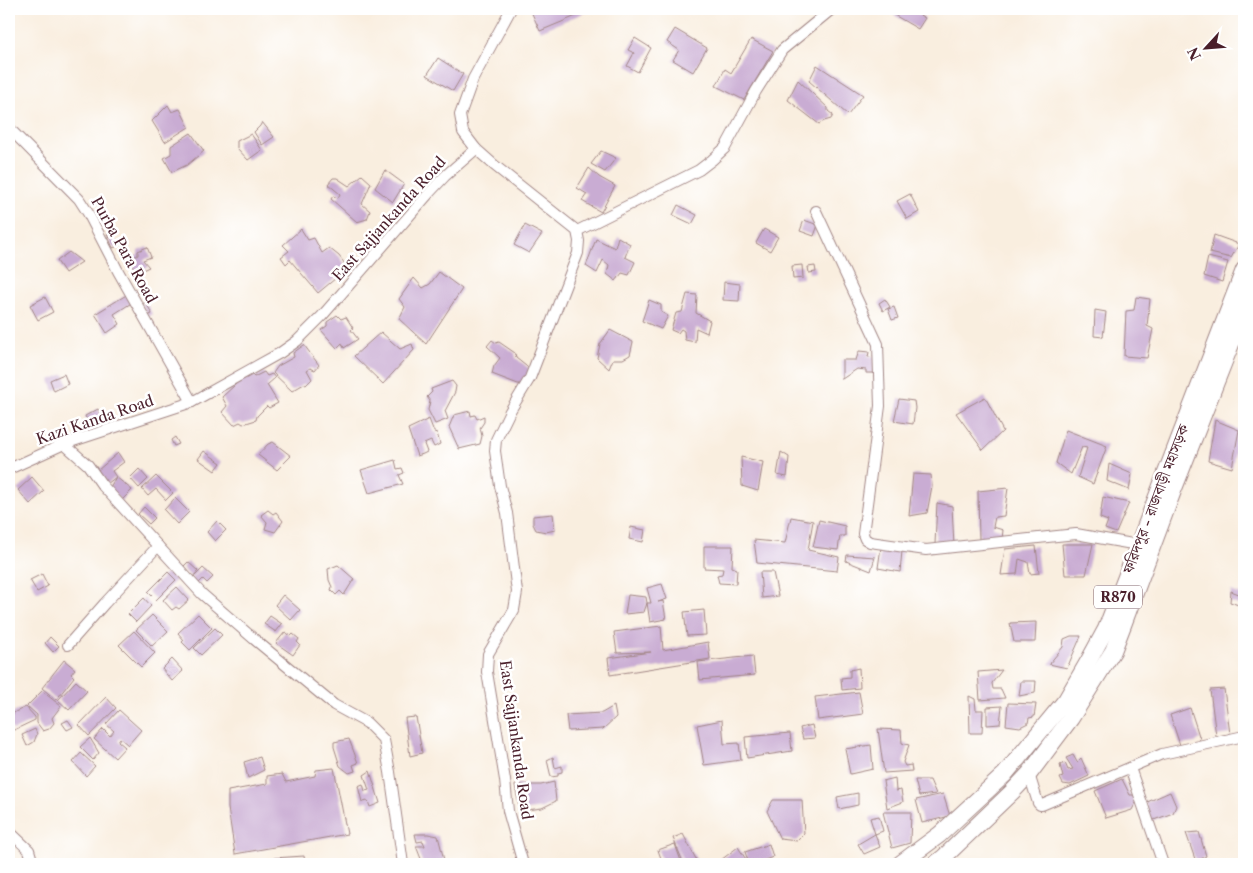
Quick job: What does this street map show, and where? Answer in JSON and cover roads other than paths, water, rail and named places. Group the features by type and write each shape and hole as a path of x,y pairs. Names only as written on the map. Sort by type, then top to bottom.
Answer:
{"main road":[{"name":"ফরিদপুর - রাজবাড়ী মহাসড়ক","path":"900,864 939,835 1004,774 1066,700 1106,629 1244,270"},
{"name":"ফরিদপুর - রাজবাড়ী মহাসড়ক","path":"942,862 1029,774 1071,718 1112,650 1123,626 1173,491 1244,312"}],"street":[{"path":"511,9 472,79 460,115 463,132 476,149 526,192 577,231 699,170 712,160 725,148 756,91 782,50 832,9"},
{"name":"Purba Para Road","path":"9,128 79,199 192,402"},
{"name":"East Sajjankanda Road","path":"192,402 280,353 297,341 322,316 430,192 476,149"},
{"path":"816,212 878,344 880,406 863,534 865,539 870,542 926,550 1076,534 1138,545"},
{"name":"East Sajjankanda Road","path":"523,864 508,810 488,672 488,654 514,610 517,592 507,513 500,486 495,451 496,440 510,411 530,378 578,253 577,231"},
{"name":"Kazi Kanda Road","path":"9,469 64,444 192,402"},
{"path":"64,444 88,465 102,486 202,594 334,705 367,723 384,740 403,864"},
{"path":"68,644 158,546"},
{"path":"1029,774 1038,803 1042,805 1162,754 1244,736"},
{"path":"1130,768 1163,864"},
{"path":"9,831 29,850 33,864"}]}
